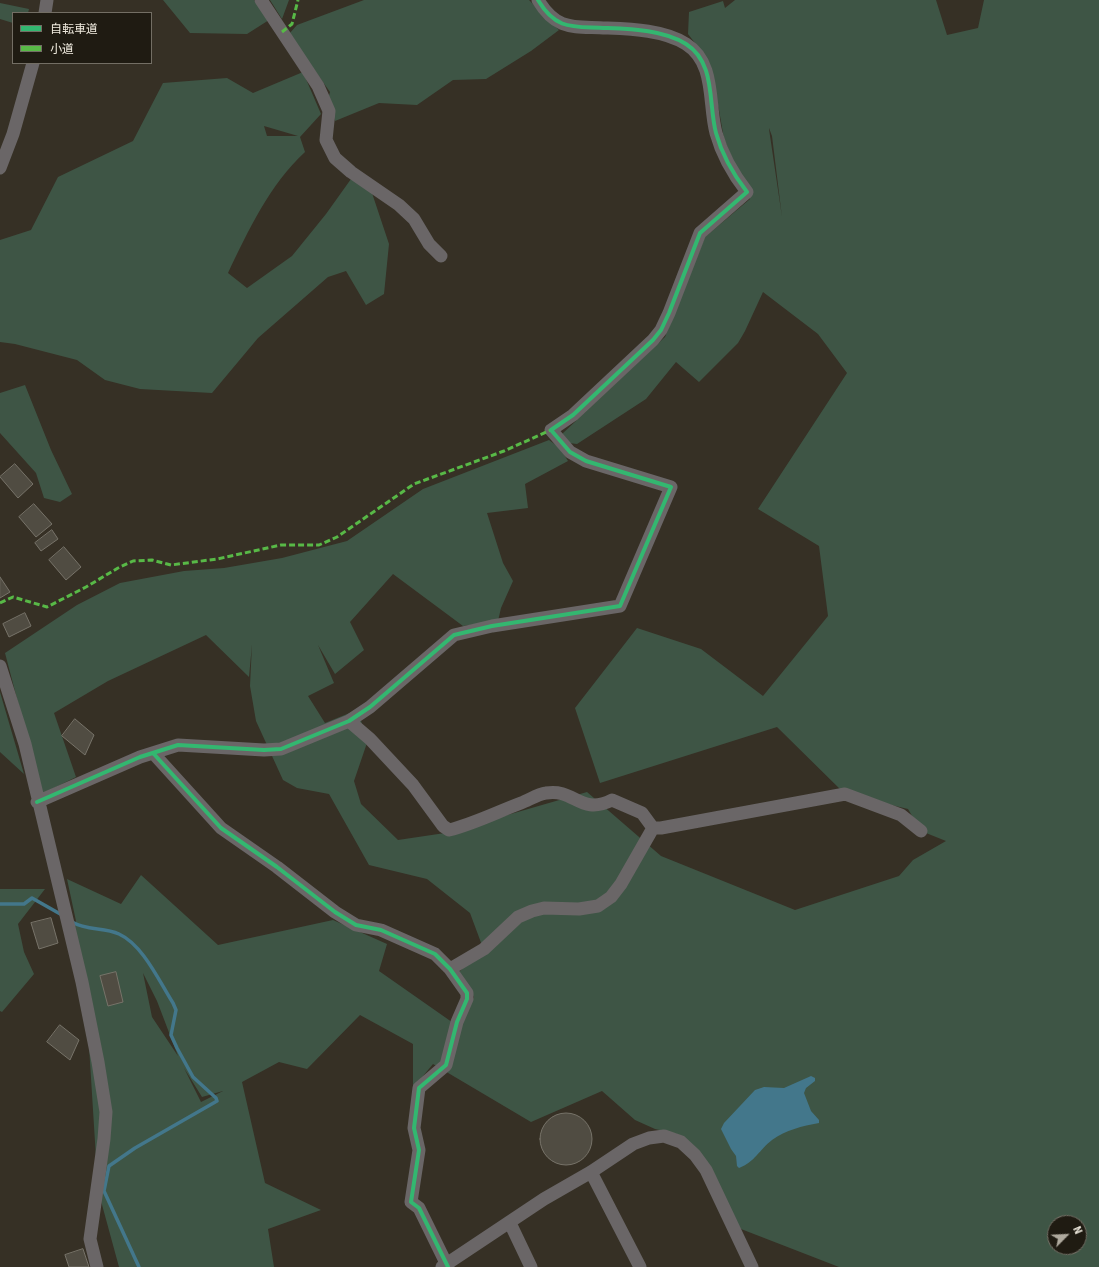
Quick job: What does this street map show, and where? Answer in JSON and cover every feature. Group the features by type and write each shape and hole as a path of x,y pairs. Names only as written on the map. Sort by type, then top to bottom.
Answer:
{"street":[{"path":"45,12 47,0"},
{"path":"261,0 318,86 329,111 326,140 335,158 351,172 400,205 414,219 429,244 441,256"},
{"path":"37,802 140,757 178,745 264,750 281,749 349,721 370,707 454,635 492,626 620,606 671,487 586,461 570,452 551,430 573,415 653,340 661,330 669,313 700,233 747,192 735,177 724,154 712,117 708,79 703,62 697,53 685,44 649,32 606,28 572,27 555,20 544,10 538,0"},
{"path":"0,168 13,134 32,64"},
{"path":"0,666 25,744 37,802 82,982 98,1062 106,1112 104,1139 90,1239 97,1267"},
{"path":"349,721 370,739 413,785 443,826 449,830 546,793 564,792 581,803 592,806 604,805 612,800 642,813 653,828"},
{"path":"153,753 221,828 277,867 335,912 356,925 381,930 435,954 450,970 467,993 468,999 457,1022 446,1064 419,1088 414,1128 419,1150 411,1202 419,1208 446,1266 544,1199 591,1172 633,1144 649,1138 664,1136 681,1142 695,1155 706,1170 752,1267"},
{"path":"653,828 661,828 845,794 901,815 921,831"},
{"path":"450,970 484,948 518,917 544,908 579,910 598,906 611,897 621,884 653,828"},
{"path":"591,1172 640,1267"},
{"path":"510,1223 531,1267"}],"green space":[{"path":"163,0 254,0 269,20 247,34 190,33"},
{"path":"270,0 289,0 282,19"},
{"path":"364,0 529,0 559,30 531,51 486,79 453,80 417,105 379,103 335,121 328,99 330,92 289,34 297,25"},
{"path":"735,0 936,0 947,35 978,28 984,0 1099,0 1099,1267 839,1267 741,1229 677,1134 655,1129 635,1120 602,1091 531,1122 433,1064 413,1088 413,1044 360,1015 307,1069 279,1062 242,1082 265,1183 321,1210 268,1229 274,1267 119,1267 98,1190 84,966 74,930 76,921 67,879 121,904 141,875 218,945 333,920 387,944 379,971 459,1027 474,997 459,972 483,948 470,913 427,879 369,865 329,794 297,788 283,780 256,721 250,686 252,644 249,677 206,635 108,681 54,713 76,777 42,794 5,653 77,605 120,583 184,571 224,568 282,558 347,541 423,489 549,440 560,448 568,461 525,484 528,508 487,513 503,563 513,581 501,608 498,621 463,626 393,574 350,622 364,650 335,674 318,645 334,683 308,696 325,723 357,710 368,740 354,781 361,804 398,840 445,833 587,792 661,856 795,910 899,876 913,860 946,841 921,831 908,809 845,794 777,727 600,783 575,708 637,628 701,649 763,696 828,616 819,546 758,509 847,373 818,334 763,292 738,343 699,382 676,362 646,399 577,444 569,443 561,435 665,337 705,237 750,199 724,139 719,110 705,56 688,34 689,12 723,1 725,8","holes":["769,128 772,136 782,217","143,973 157,1001 178,1056 152,1017","184,1068 202,1097 223,1091 201,1102"]},
{"path":"0,3 29,9 28,12 12,12 12,23 0,19"},
{"path":"303,72 321,114 300,137 305,152 281,178 271,193 252,225 228,273 247,288 292,256 326,214 351,179 371,190 389,244 384,294 366,305 346,271 328,277 258,338 212,393 140,389 105,380 77,360 15,344 0,342 0,240 31,230 58,177 133,141 163,83 227,78 253,93","holes":["264,126 298,136 267,136"]},
{"path":"25,385 51,450 72,494 60,502 44,498 36,473 0,433 0,393"},
{"path":"0,692 24,774 0,752"},
{"path":"0,889 45,889 18,924 24,952 34,974 2,1012 0,1011"}],"water":[{"path":"811,1076 815,1078 815,1081 806,1088 804,1093 811,1111 819,1120 819,1123 794,1129 777,1137 753,1159 739,1168 737,1166 736,1156 721,1129 724,1123 755,1090 764,1087 784,1088"}],"building":[{"path":"15,464 33,484 18,498 0,477"},
{"path":"34,504 52,524 36,537 19,517"},
{"path":"52,530 58,539 41,551 35,543"},
{"path":"64,547 81,567 66,580 49,560"},
{"path":"0,577 10,592 0,598"},
{"path":"25,613 31,626 9,637 3,624"},
{"path":"75,719 94,735 85,755 62,736"},
{"path":"51,918 58,943 39,949 31,923"},
{"path":"116,972 123,1002 108,1006 100,976"},
{"path":"60,1025 79,1040 70,1060 47,1042"},
{"path":"566,1113 576,1115 584,1121 590,1129 592,1139 590,1149 584,1157 576,1163 566,1165 556,1163 548,1157 542,1149 540,1139 542,1129 548,1121 556,1115"},
{"path":"83,1249 89,1267 69,1267 65,1255"}],"waterway":[{"path":"0,904 24,904 32,898 62,915"},
{"path":"72,922 84,927 107,930 119,934 136,946 150,964 176,1010 171,1035 177,1048 193,1077 216,1098 217,1101 135,1148 109,1166 104,1191 139,1267"}],"marked path":[{"path":"282,32 292,24 298,0"},
{"path":"0,603 13,597 47,607 133,561 152,560 171,565 217,559 281,545 319,545 337,537 414,484 504,451 551,430"}],"cycle path":[{"path":"37,802 140,757 178,745 264,750 281,749 349,721 370,707 454,635 492,626 620,606 671,487 586,461 570,452 551,430 573,415 653,340 661,330 669,313 700,233 747,192 728,164 718,141 707,73 696,52 677,39 658,33 616,28 576,27 568,25 552,18 538,0"},
{"path":"153,753 221,828 277,867 335,912 356,925 381,930 435,954 450,969 467,993 467,999 457,1022 446,1065 419,1088 414,1128 419,1150 411,1202 419,1208 448,1267"}]}
